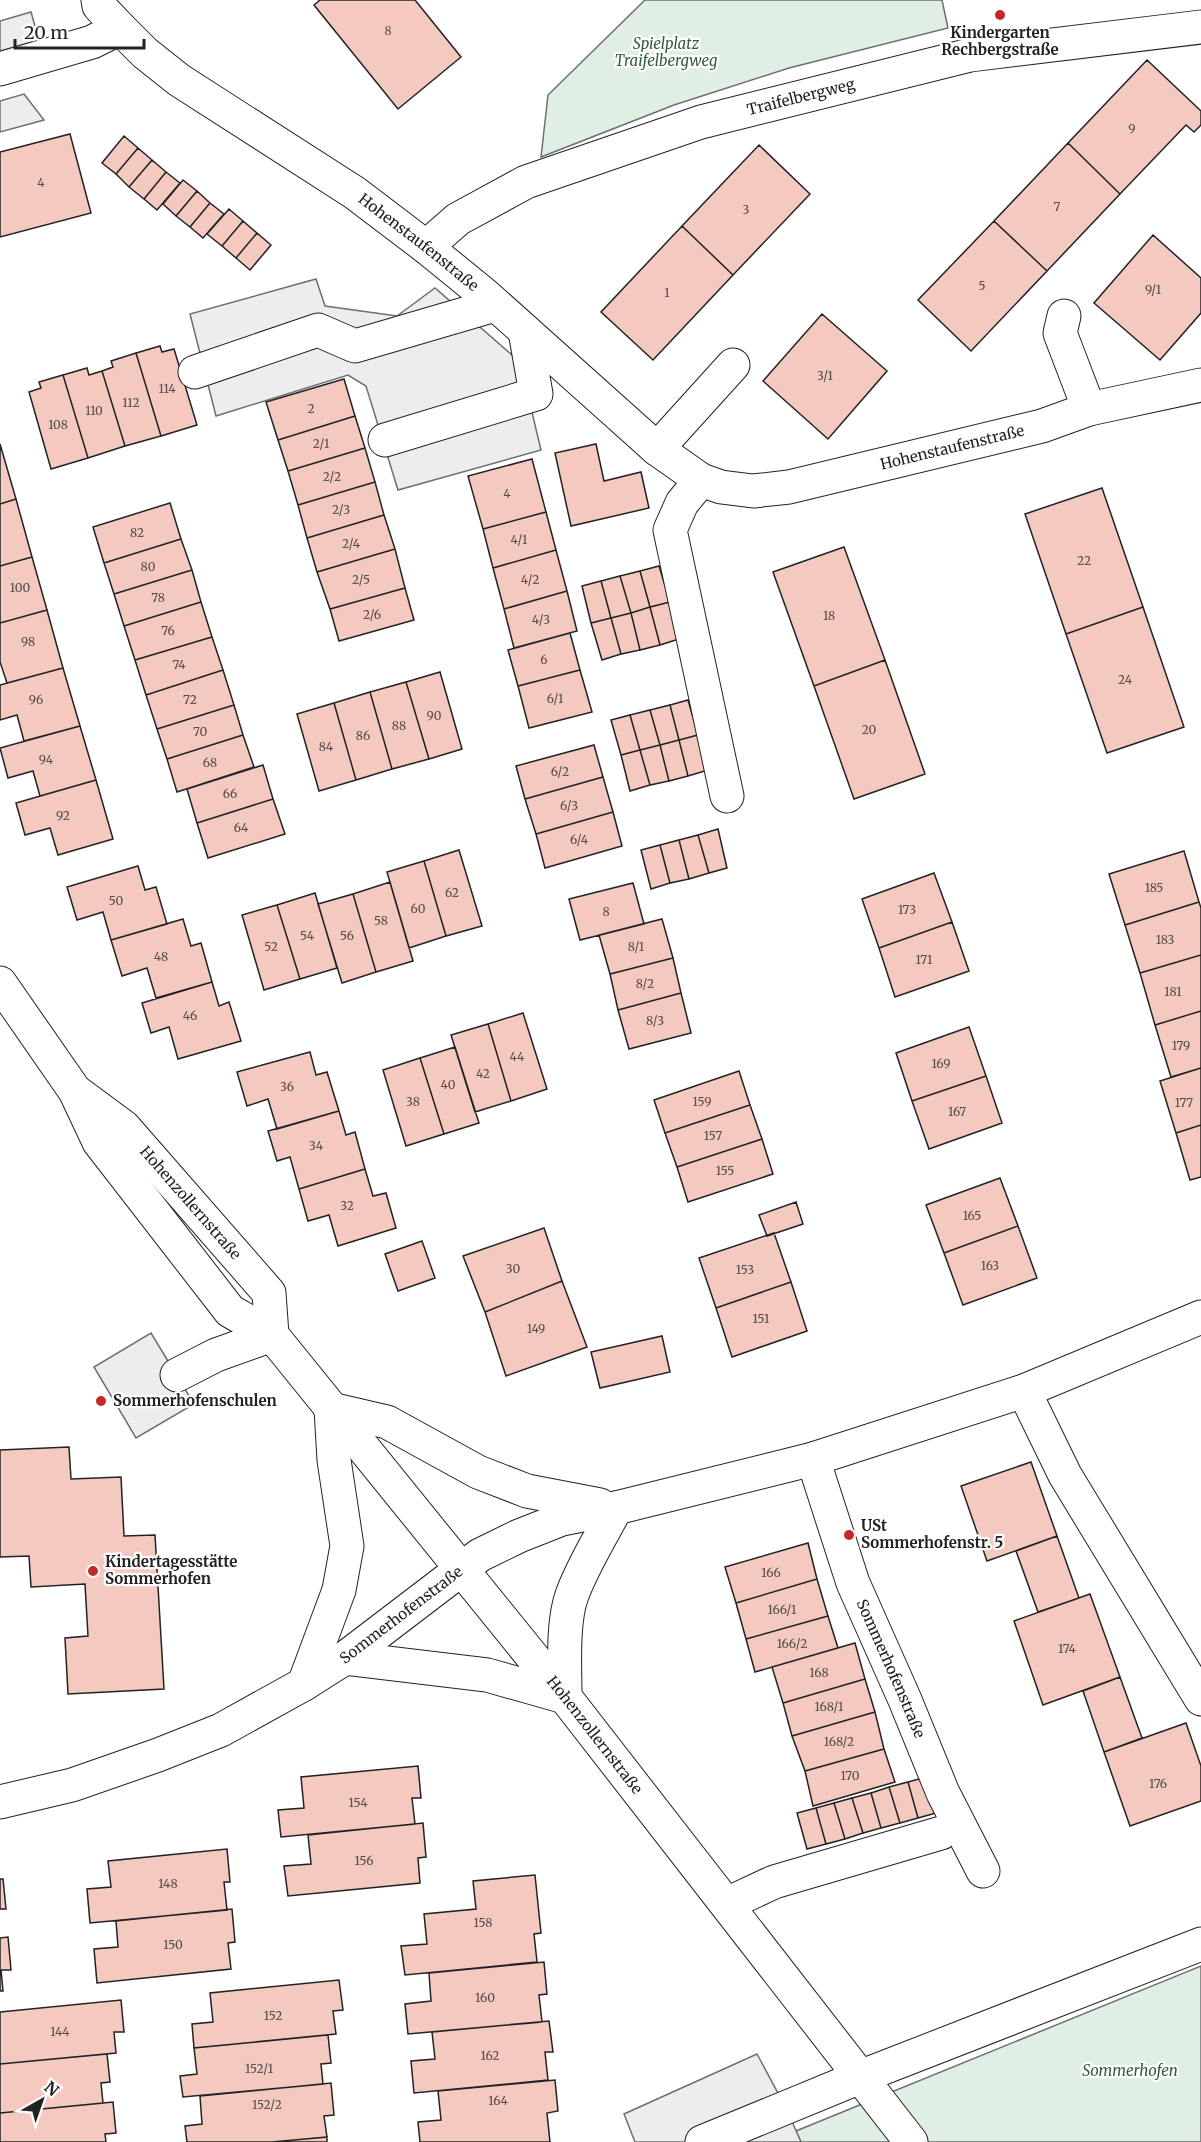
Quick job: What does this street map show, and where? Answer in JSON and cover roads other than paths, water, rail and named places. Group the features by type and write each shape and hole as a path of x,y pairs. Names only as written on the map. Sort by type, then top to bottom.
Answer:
{"street":[{"name":"Hohenstaufenstraße","path":"98,0 99,6 145,53 179,80 355,193 426,247 495,305 657,449 701,480 721,487 753,491 789,487 1042,426 1089,409 1201,385"},
{"name":"Traifelbergweg","path":"426,247 458,219 526,182 701,122 970,55 1201,27"},
{"path":"0,69 92,42 120,28"},
{"path":"195,372 318,330 355,346 495,305"},
{"path":"1064,316 1060,333 1089,409"},
{"path":"385,440 536,394 525,331"},
{"path":"657,449 733,365"},
{"path":"701,480 682,503 670,530 727,796"},
{"name":"Hohenzollernstraße","path":"0,982 75,1091 124,1127 268,1293 272,1335 565,1697 911,2142"},
{"name":"Sommerhofenstraße","path":"0,1802 72,1785 221,1730 304,1684 345,1658 480,1555 561,1519 616,1508 813,1459 1024,1391 1201,1317"},
{"path":"177,1375 216,1355 272,1335"},
{"path":"1024,1391 1065,1475 1201,1699"},
{"path":"304,1684 339,1590 347,1546 334,1460 332,1409 387,1422 478,1472 527,1491 616,1508 571,1597 564,1643 565,1697 487,1675 345,1658"},
{"name":"Sommerhofenstraße","path":"813,1459 853,1583 943,1793 983,1871"},
{"path":"727,1904 774,1882 941,1833"},
{"path":"702,2142 860,2077 1201,1944"}],"place":[{"name":"Kindergarten Rechbergstraße","path":"1000,15"},
{"name":"Sommerhofenschulen","path":"101,1401"},
{"name":"USt Sommerhofenstr. 5","path":"849,1535"},
{"name":"Kindertagesstätte Sommerhofen","path":"93,1571"}],"park label":[{"name":"Spielplatz Traifelbergweg","path":"666,52"},
{"name":"Sommerhofen","path":"1130,2071"}]}
